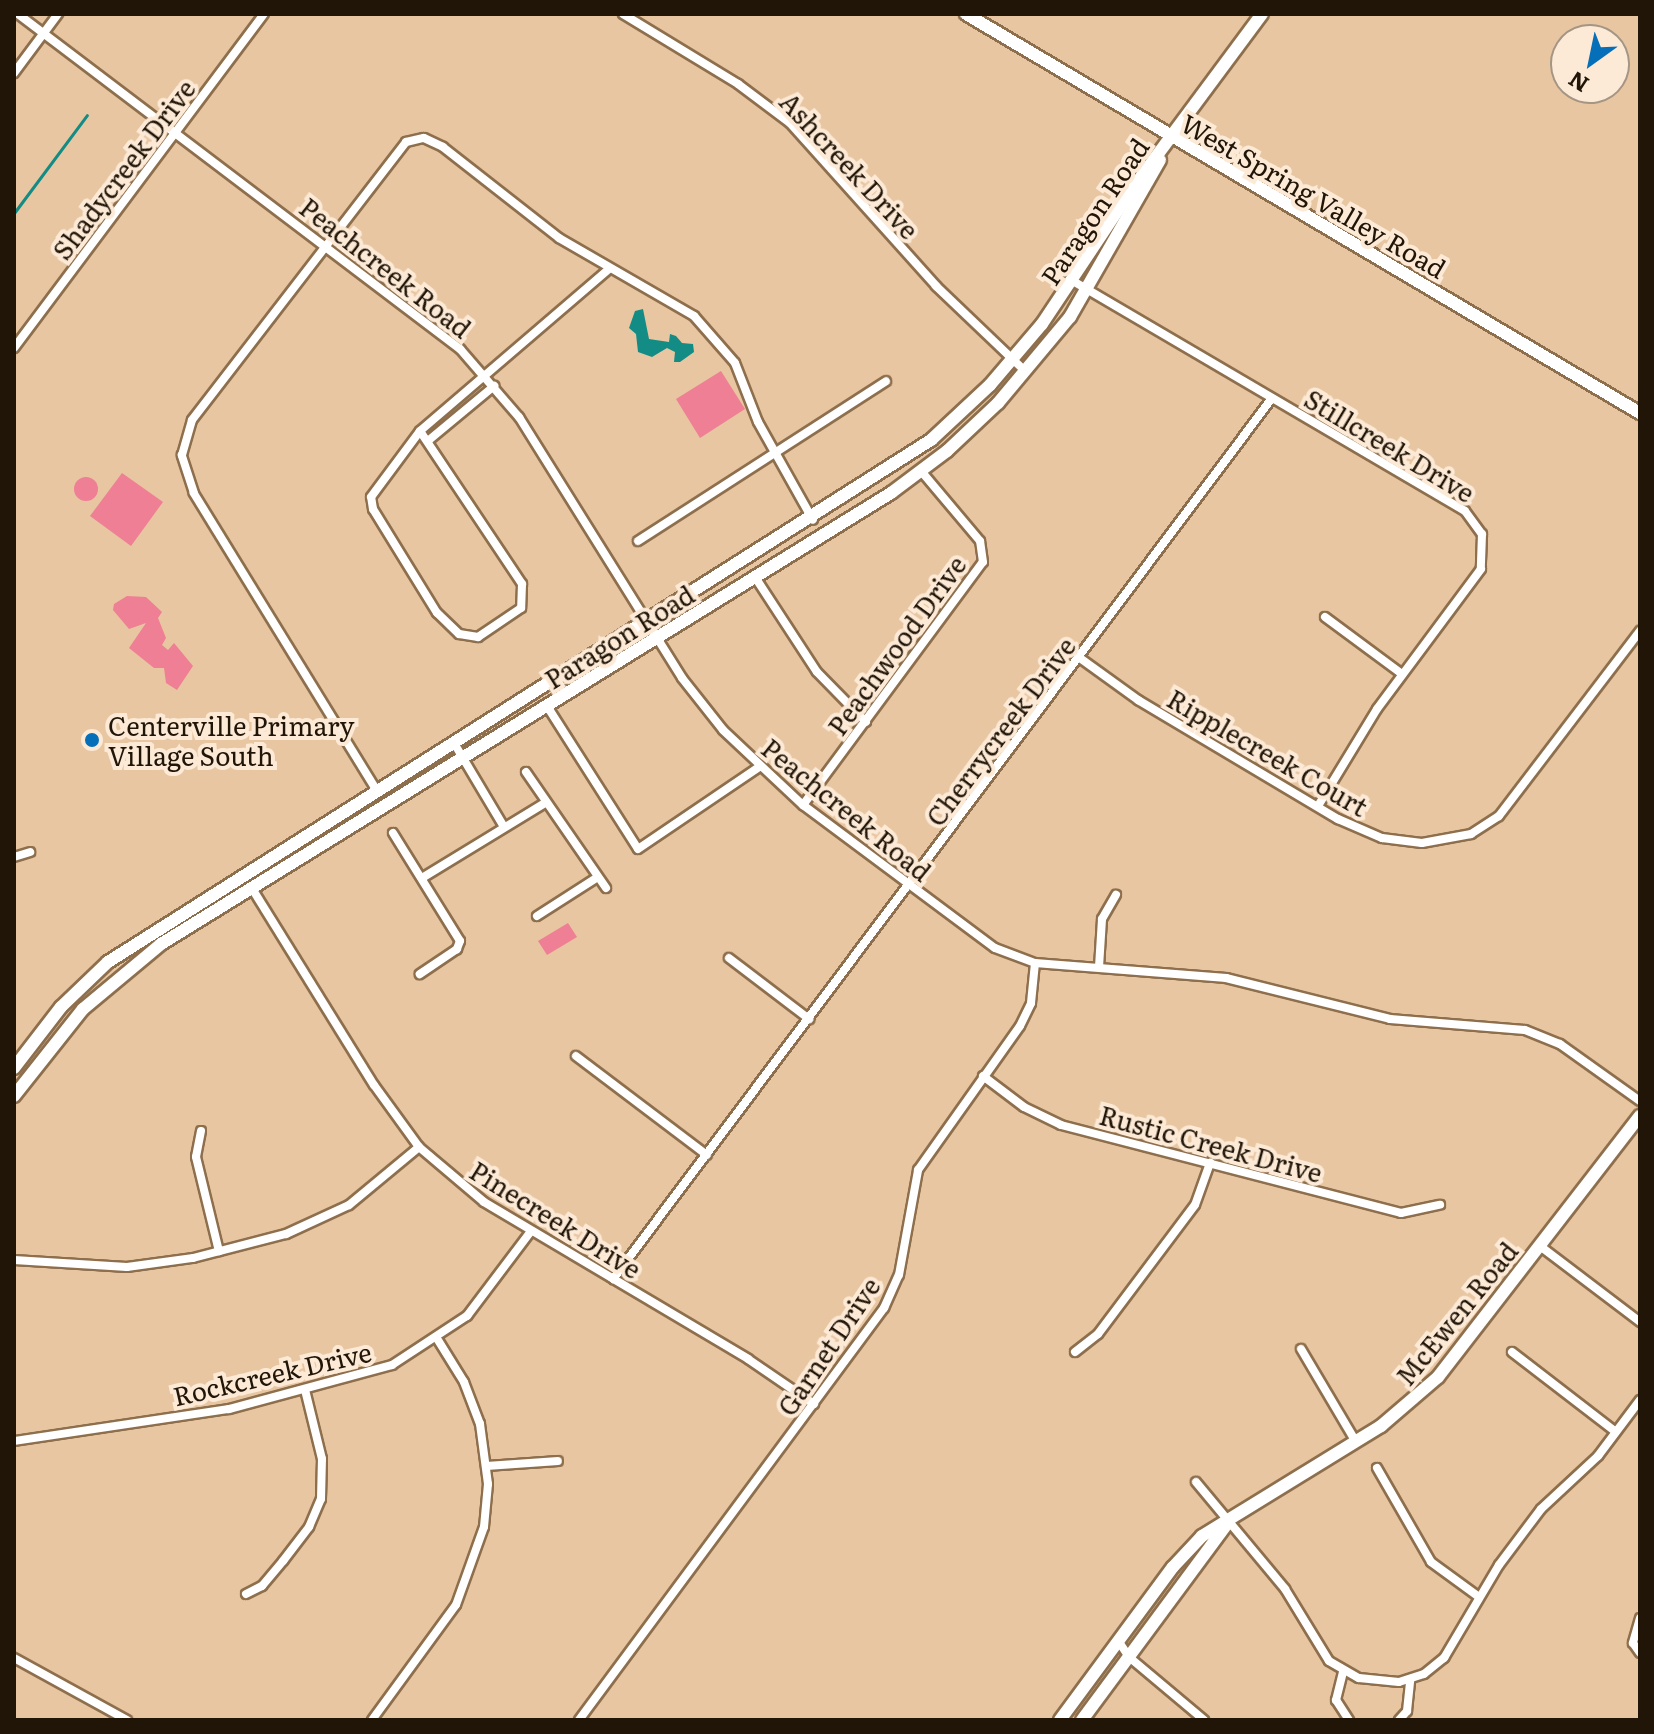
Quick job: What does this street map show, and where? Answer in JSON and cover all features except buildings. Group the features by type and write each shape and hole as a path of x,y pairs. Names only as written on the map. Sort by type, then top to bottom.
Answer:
{"street":[{"name":"Peachcreek Road","path":"18,14 428,320 494,386 696,697 759,767 803,805 995,948 1035,963 1226,978 1404,1021 1525,1030 1560,1044 1640,1101"},
{"path":"14,73 58,14"},
{"name":"Shadycreek Drive","path":"14,348 264,14"},
{"name":"Ashcreek Drive","path":"623,14 738,84 790,123 936,286 1026,372"},
{"name":"West Spring Valley Road","path":"966,14 1640,413"},
{"name":"Paragon Road","path":"14,1068 61,1007 108,962 813,520 931,440 1014,359 1262,14"},
{"name":"Paragon Road","path":"14,1096 61,1034 109,984 161,944 253,890 755,577 921,471 975,427 1026,372 1088,290 1139,206 1171,137"},
{"path":"377,791 250,590 182,464 192,420 401,146 424,138 443,147 559,238 678,305 720,342 735,363 776,456 813,520"},
{"path":"420,431 429,440 522,584 521,608 478,637 459,634 437,613 371,503 373,492 420,431 610,268"},
{"name":"Stillcreek Drive","path":"1073,281 1465,511 1482,534 1481,569 1402,674 1318,806"},
{"path":"638,541 776,456 886,381"},
{"path":"429,440 494,386"},
{"name":"Cherrycreek Drive","path":"613,1279 1272,398"},
{"name":"Peachwood Drive","path":"803,805 983,562 980,541 921,471"},
{"path":"755,577 817,672 866,722"},
{"path":"1325,617 1402,674"},
{"name":"Ripplecreek Court","path":"1080,658 1138,700 1357,828 1400,842 1437,842 1471,834 1509,806 1640,631"},
{"path":"1631,644 1640,651"},
{"path":"547,706 638,849 759,767"},
{"path":"454,743 504,827"},
{"path":"526,772 606,888"},
{"path":"422,878 545,803"},
{"path":"393,833 460,941 457,949 420,974"},
{"path":"14,857 30,852"},
{"path":"537,916 598,877"},
{"name":"Pinecreek Drive","path":"253,890 374,1085 419,1147 463,1186 531,1231 814,1404"},
{"path":"1099,967 1102,919 1116,895"},
{"path":"729,958 809,1019"},
{"name":"Garnet Drive","path":"579,1720 888,1300 899,1275 918,1170 1027,1015 1035,963"},
{"path":"576,1056 707,1155"},
{"name":"Rustic Creek Drive","path":"983,1076 1053,1122 1401,1213 1440,1205"},
{"name":"McEwen Road","path":"1060,1720 1173,1567 1202,1536 1227,1524 1356,1442 1402,1411 1438,1377 1640,1116"},
{"path":"201,1131 196,1157 219,1251"},
{"path":"14,1260 117,1268 219,1251 326,1217 367,1192 419,1147"},
{"path":"1075,1352 1098,1334 1195,1205 1210,1163"},
{"name":"Rockcreek Drive","path":"14,1441 229,1409 392,1365 438,1340 482,1301 531,1231"},
{"path":"1540,1246 1640,1322"},
{"path":"372,1720 466,1586 484,1527 487,1466 473,1403 438,1340"},
{"path":"1301,1349 1356,1442"},
{"path":"1512,1352 1616,1432"},
{"path":"246,1594 262,1586 283,1561 309,1527 321,1499 322,1459 305,1390"},
{"path":"1196,1482 1227,1524 1285,1589 1318,1647 1343,1672 1373,1682 1410,1680 1434,1668 1453,1648 1479,1597 1541,1509 1616,1432 1640,1400"},
{"path":"487,1466 558,1461"},
{"path":"1377,1468 1431,1562 1479,1597"},
{"name":"McEwen Road","path":"1082,1720 1227,1524"},
{"path":"1640,1618 1633,1643 1640,1653"},
{"path":"1119,1642 1129,1657 1204,1720"},
{"path":"14,1658 127,1720"},
{"path":"1343,1672 1336,1700 1349,1720"},
{"path":"1399,1720 1407,1711 1410,1680"}],"shaded area":[{"path":"721,371 745,409 700,438 676,399"},
{"path":"122,473 163,502 131,546 90,516"},
{"path":"86,477 97,484 98,489 91,500 86,501 75,494 74,489 81,478"},
{"path":"127,596 146,597 162,612 158,618 166,638 162,645 168,650 174,643 193,666 177,690 166,683 164,668 154,668 129,648 146,623 129,629 113,610 114,604"},
{"path":"568,923 577,937 547,955 538,941"}],"water":[{"path":"643,309 649,339 669,342 670,334 682,343 693,344 694,352 680,362 674,362 675,352 667,348 652,357 638,352 636,334 629,328 635,311"}],"waterway":[{"path":"14,213 87,115"}],"place":[{"name":"Centerville Primary Village South","path":"92,740"}]}
